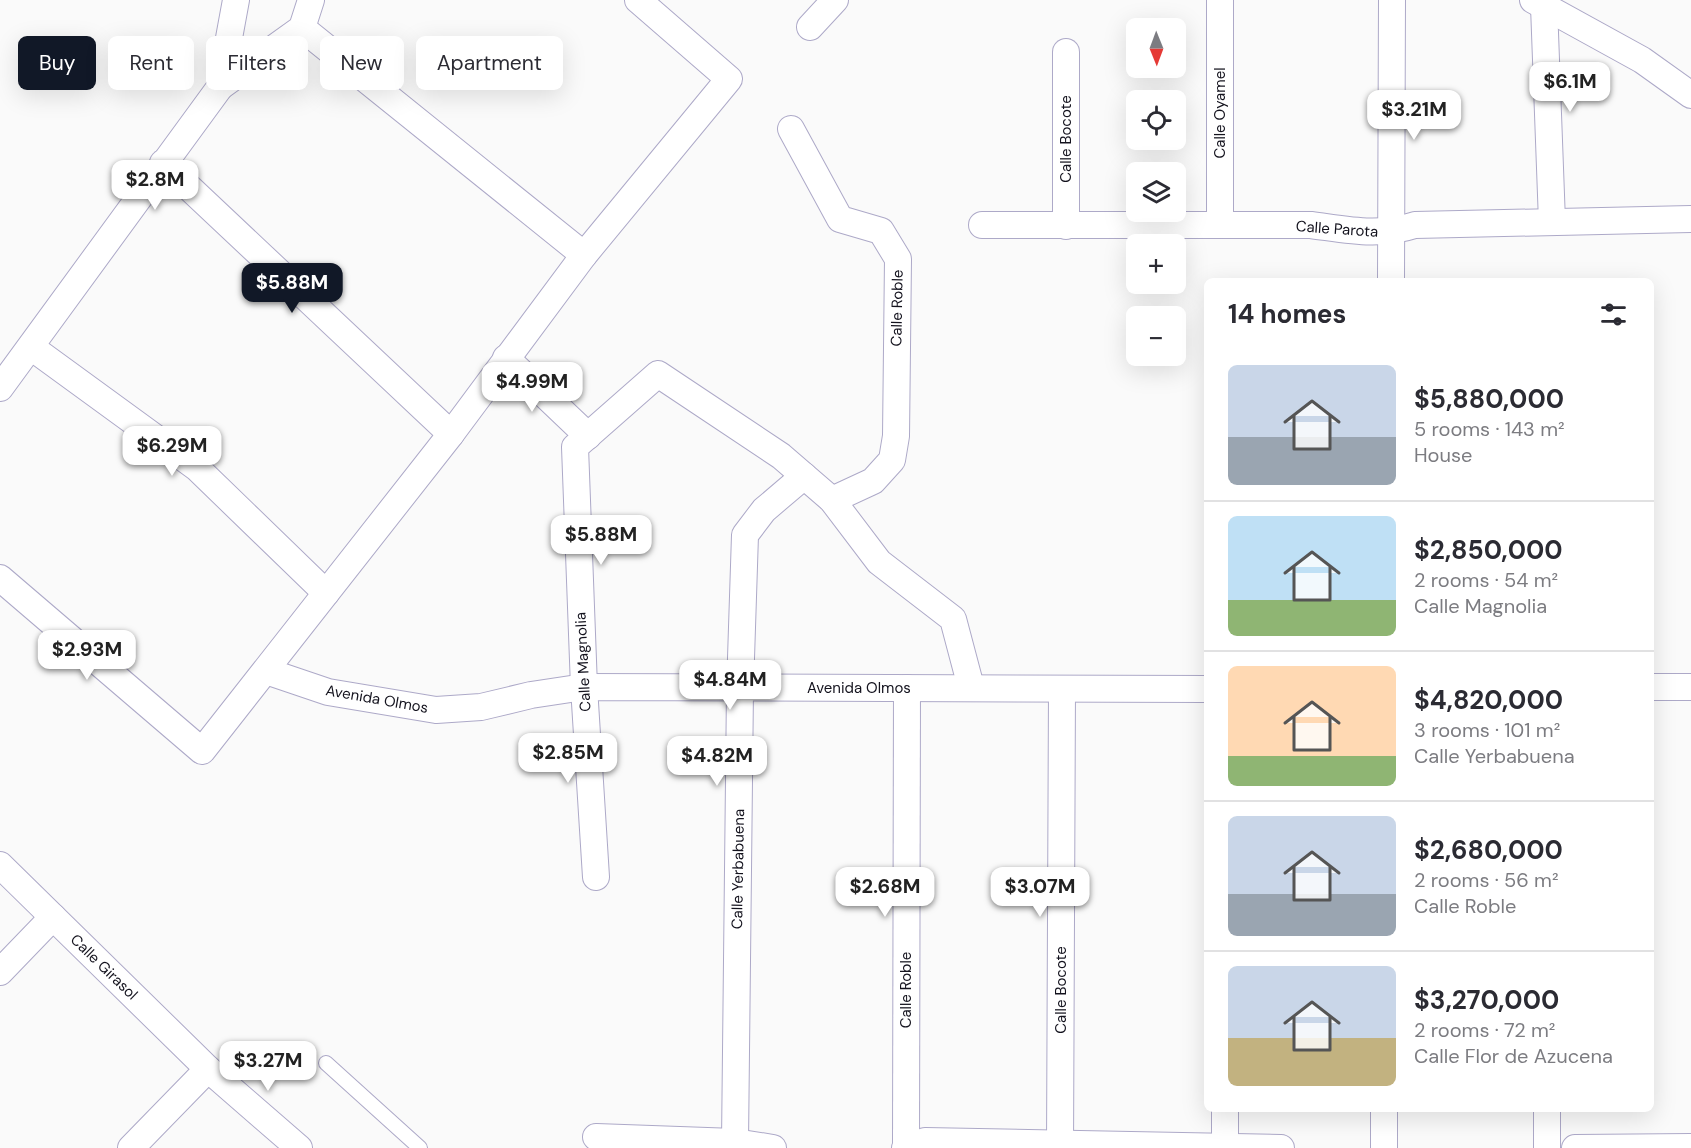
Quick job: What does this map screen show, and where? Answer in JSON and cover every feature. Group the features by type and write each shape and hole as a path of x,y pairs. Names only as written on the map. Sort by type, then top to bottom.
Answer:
{"street":[{"path":"229,36 236,0"},
{"path":"291,36 302,28 311,0"},
{"path":"0,578 202,751 451,434 584,255 729,79 638,0"},
{"path":"810,27 835,0"},
{"name":"Calle Oyamel","path":"1220,0 1220,225"},
{"path":"1391,278 1392,0"},
{"path":"1538,3 1642,60 1691,95"},
{"path":"1538,3 1552,222"},
{"path":"302,28 584,255"},
{"name":"Calle Bocote","path":"1066,52 1066,226"},
{"path":"0,388 218,90"},
{"name":"Calle Roble","path":"791,129 840,219 881,231 897,259 896,436 892,460 873,481 832,500"},
{"path":"163,163 451,434"},
{"name":"Calle Parota","path":"982,225 1311,225 1365,232 1392,232 1415,225 1691,219"},
{"path":"31,347 197,468 326,593"},
{"path":"506,358 581,441 658,374 781,456 832,500 879,562 953,619 971,687"},
{"name":"Calle Magnolia","path":"581,441 584,687 596,877"},
{"name":"Calle Yerbabuena","path":"735,1142 740,689 745,535 764,510 804,476"},
{"name":"Avenida Olmos","path":"266,671 328,692 436,710 481,707 531,694 584,687 1204,689"},
{"path":"1654,687 1691,687"},
{"name":"Calle Roble","path":"905,1148 907,688"},
{"name":"Calle Bocote","path":"1060,1146 1062,689"},
{"name":"Calle Girasol","path":"0,865 208,1069 299,1148"},
{"path":"0,972 53,917"},
{"path":"130,1148 208,1069"},
{"path":"1225,1112 1225,1147"},
{"path":"1384,1112 1384,1148"},
{"path":"1546,1112 1546,1148"},
{"path":"596,1137 735,1142 773,1148"},
{"path":"905,1148 925,1141 1060,1146 1281,1148"},
{"path":"1575,1148 1691,1147"}],"lane":[{"path":"326,1064 420,1148"}]}
